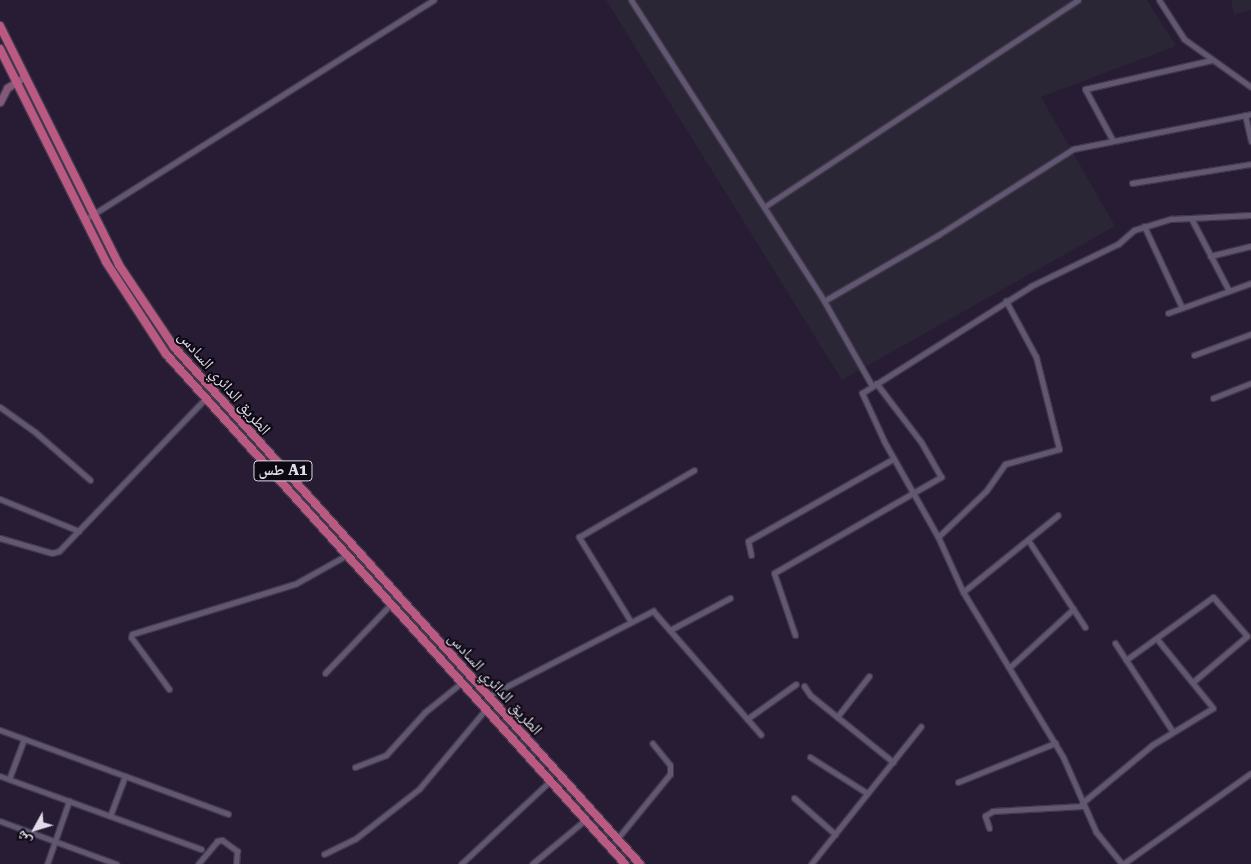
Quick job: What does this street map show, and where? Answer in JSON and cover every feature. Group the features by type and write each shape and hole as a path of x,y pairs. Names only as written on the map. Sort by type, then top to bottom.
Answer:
{"highway":[{"name":"الطريق الدائري السادس","path":"0,26 93,216 137,294 200,379 640,864"},
{"name":"الطريق الدائري السادس","path":"0,49 84,220 128,300 191,386 625,864"},
{"path":"128,300 137,294"},
{"path":"191,386 200,379"},
{"path":"493,719 502,712"}],"main road":[{"path":"0,102 8,88 24,78"}],"street":[{"path":"84,220 434,0"},
{"path":"631,0 824,301 874,384 941,473 940,480 774,573 795,635"},
{"path":"764,207 1078,0"},
{"path":"1159,0 1184,39 1251,87"},
{"path":"1113,141 1085,89 1212,60"},
{"path":"824,301 938,235 1073,149 1251,114"},
{"path":"1245,115 1251,141"},
{"path":"1132,183 1251,164"},
{"path":"1251,216 1191,218 1144,226 1118,244 1006,301 928,353 874,384 862,395 893,458 938,537 963,592 1055,744 1096,832 1122,864 1251,773"},
{"path":"1191,218 1229,291"},
{"path":"1144,226 1182,308"},
{"path":"1210,256 1251,246"},
{"path":"1168,313 1251,283"},
{"path":"938,537 986,491 1005,464 1059,449 1036,357 1006,301"},
{"path":"1194,355 1251,334"},
{"path":"1213,398 1251,383"},
{"path":"0,538 52,554 59,551 204,400"},
{"path":"0,407 35,432 90,480"},
{"path":"751,555 748,541 893,458"},
{"path":"631,622 578,540 694,470"},
{"path":"0,499 79,531"},
{"path":"963,592 1058,515"},
{"path":"1028,540 1085,627"},
{"path":"169,689 131,637 132,634 295,584 345,556"},
{"path":"1126,660 1213,597 1246,633 1244,639 1193,682"},
{"path":"670,630 730,598"},
{"path":"324,673 390,605"},
{"path":"1010,667 1073,609"},
{"path":"488,696 653,611 761,735"},
{"path":"989,828 986,812 1082,805 1173,732 1213,708 1157,639"},
{"path":"1115,644 1173,732"},
{"path":"837,718 869,676"},
{"path":"355,767 386,755 425,712 460,683"},
{"path":"747,718 796,684"},
{"path":"804,686 837,718 893,762"},
{"path":"324,854 355,839 420,789 485,710"},
{"path":"811,864 922,726"},
{"path":"0,730 228,814"},
{"path":"9,779 24,739"},
{"path":"617,839 670,774 670,765 652,743"},
{"path":"958,782 1055,744"},
{"path":"810,756 867,793"},
{"path":"0,776 201,849"},
{"path":"110,816 125,776"},
{"path":"461,864 550,781"},
{"path":"794,798 835,834"},
{"path":"48,864 69,801"},
{"path":"532,864 585,820"},
{"path":"0,821 116,864"},
{"path":"198,864 217,841 222,840 237,852 236,864"}],"shaded area":[{"path":"606,0 1147,0 1176,46 1041,97 1115,226 842,380"},
{"path":"1231,0 1251,0 1251,10 1234,15"}]}
